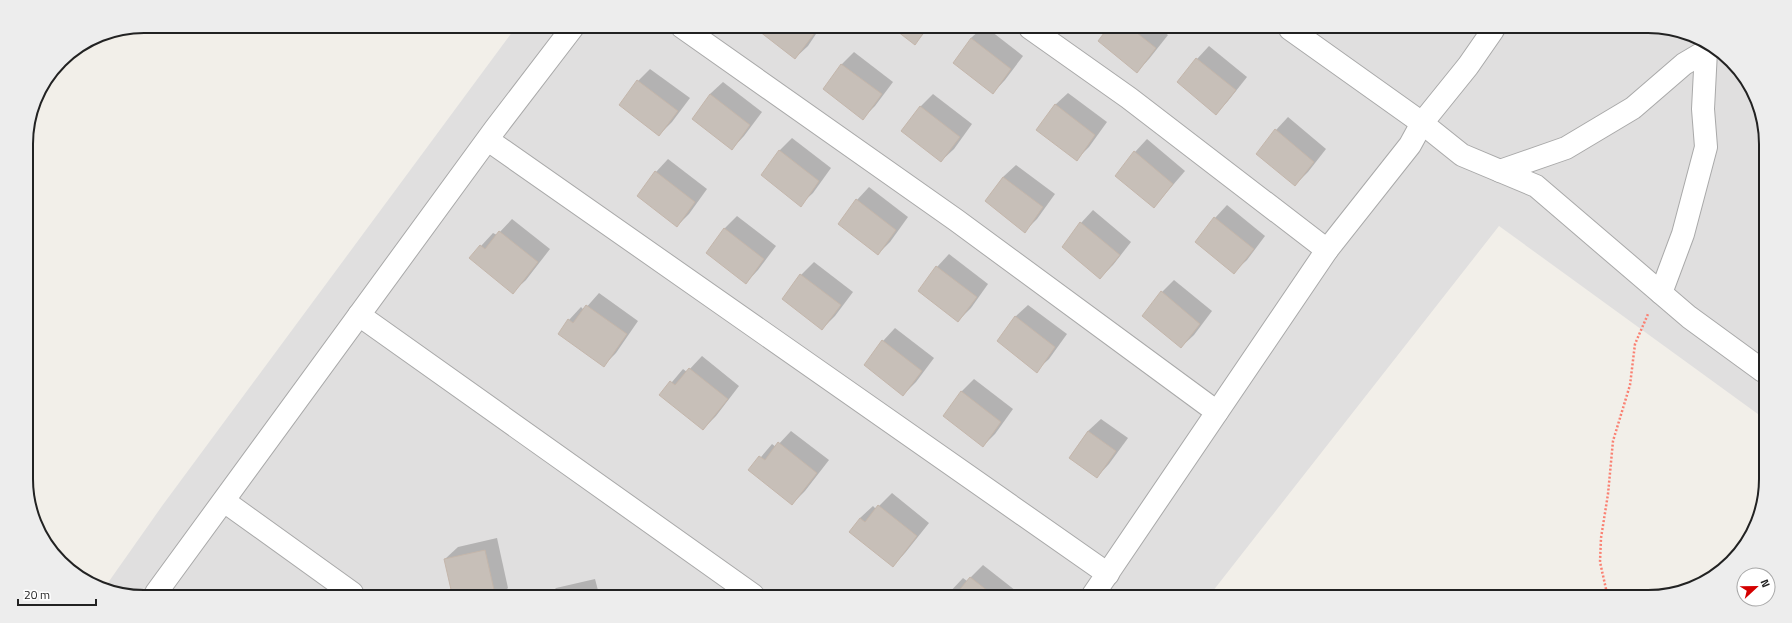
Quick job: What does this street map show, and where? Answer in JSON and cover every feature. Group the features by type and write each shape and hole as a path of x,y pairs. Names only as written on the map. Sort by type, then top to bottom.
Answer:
{"street":[{"path":"158,590 359,315 568,33"},
{"path":"691,33 956,220 1217,412"},
{"path":"1037,33 1129,98 1327,250"},
{"path":"1296,33 1422,123 1462,155 1536,186 1689,316 1759,368"},
{"path":"1097,590 1327,250 1410,145 1422,123 1468,66 1491,33"},
{"path":"1500,171 1566,148 1633,108 1684,64 1706,51 1703,109 1706,147 1684,234 1661,293"},
{"path":"488,140 1108,574"},
{"path":"359,315 747,590"},
{"path":"224,501 346,590"}],"path":[{"path":"1606,590 1600,562 1601,538 1608,494 1613,441 1630,385 1635,344 1650,310 1661,293"}],"shaded area":[{"path":"512,33 1662,34 1690,41 1715,56 1726,66 1736,77 1748,95 1757,123 1759,137 1759,415 1499,226 1214,590 144,590 130,589 107,584 162,506"}],"building":[{"path":"761,33 814,34 795,59"},
{"path":"899,33 923,33 915,45"},
{"path":"1104,33 1137,33 1156,48 1137,73 1098,41"},
{"path":"971,38 1011,69 993,94 953,63"},
{"path":"1196,58 1236,90 1216,115 1177,82"},
{"path":"841,64 882,94 863,120 823,89"},
{"path":"637,80 678,111 659,136 619,105"},
{"path":"710,94 750,125 732,150 692,119"},
{"path":"1055,104 1095,135 1077,161 1036,130"},
{"path":"920,106 960,137 941,162 901,131"},
{"path":"1275,129 1314,162 1295,186 1256,154"},
{"path":"779,150 819,181 801,207 761,175"},
{"path":"1134,151 1173,184 1154,208 1115,176"},
{"path":"655,171 695,202 677,227 637,196"},
{"path":"1003,177 1043,207 1025,233 985,201"},
{"path":"856,199 896,230 878,255 838,224"},
{"path":"1214,217 1254,249 1234,274 1195,242"},
{"path":"1080,222 1120,255 1100,279 1062,247"},
{"path":"724,228 764,259 746,284 706,253"},
{"path":"499,231 538,262 513,294 469,258 480,245 485,249"},
{"path":"936,266 977,297 958,322 918,291"},
{"path":"800,274 841,305 822,330 782,299"},
{"path":"1161,291 1200,324 1181,348 1142,316"},
{"path":"586,305 627,334 604,367 558,334 568,319 573,323"},
{"path":"1015,316 1055,347 1037,373 997,341"},
{"path":"882,340 922,371 903,396 864,365"},
{"path":"689,368 728,399 703,430 659,395 670,381 675,385"},
{"path":"961,391 1001,422 983,447 943,416"},
{"path":"1088,431 1116,451 1097,478 1069,458"},
{"path":"778,442 817,473 792,505 748,470 759,456 765,460"},
{"path":"878,505 917,536 893,567 849,532 860,518 865,522"},
{"path":"485,550 494,590 451,590 444,559"},
{"path":"970,577 987,590 959,590"}]}
